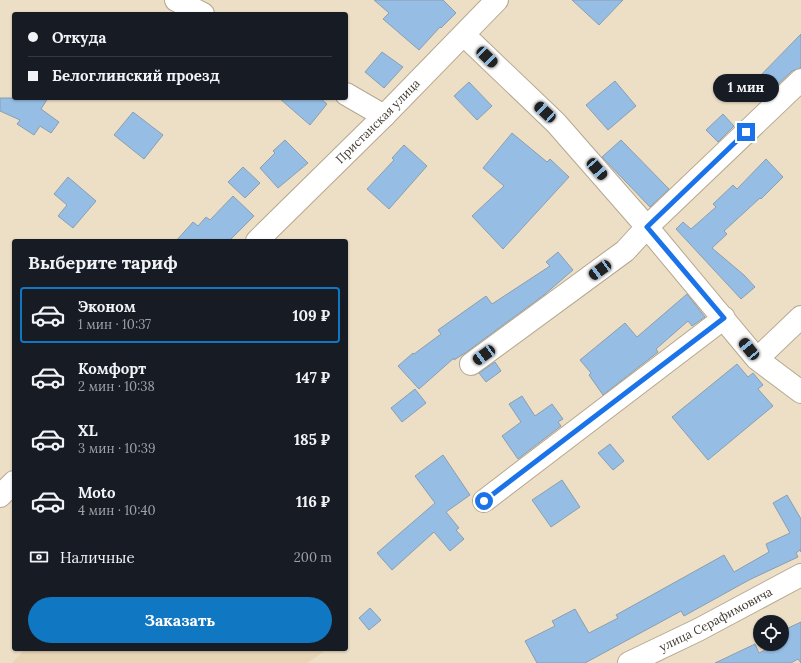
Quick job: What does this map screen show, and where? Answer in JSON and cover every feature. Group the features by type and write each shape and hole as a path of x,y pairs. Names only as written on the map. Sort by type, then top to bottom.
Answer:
{"street":[{"path":"176,0 199,12"},
{"name":"Пристанская улица","path":"259,239 384,116 464,35 496,0"},
{"path":"464,35 556,123 647,227 757,359 801,392"},
{"path":"471,364 625,251 647,227 801,80"},
{"path":"348,95 384,116"},
{"path":"757,359 801,316"},
{"path":"484,501 724,318"},
{"path":"0,496 12,484"},
{"name":"улица Серафимовича","path":"629,663 698,630 801,575"}],"shaded area":[{"path":"23,651 325,651 307,663 12,663"}],"building":[{"path":"374,0 443,0 456,13 441,28 440,27 419,50 383,19 389,13"},
{"path":"572,0 623,0 599,25"},
{"path":"801,34 801,68 792,71 770,92 757,79"},
{"path":"382,52 403,67 384,88 365,72"},
{"path":"615,81 636,106 608,130 586,105"},
{"path":"469,82 492,106 477,120 454,96"},
{"path":"0,98 12,98 12,100 47,100 41,109 59,122 51,133 40,126 34,135 17,124 20,120 0,111"},
{"path":"281,100 322,100 327,104 310,125"},
{"path":"133,112 163,135 144,159 114,135"},
{"path":"723,114 734,126 718,142 706,130"},
{"path":"512,133 547,162 550,159 569,177 503,249 472,216 504,186 483,168"},
{"path":"285,140 308,163 278,188 260,168 275,153 273,151"},
{"path":"621,140 669,189 650,207 602,157"},
{"path":"404,145 427,166 389,209 367,189 394,160 392,158"},
{"path":"766,159 783,177 761,199 760,198 724,231 727,234 712,248 744,275 755,287 741,299 676,229 683,222 691,229 716,207 713,204 733,185 737,189"},
{"path":"243,167 260,183 245,198 228,182"},
{"path":"68,177 96,201 73,228 58,216 67,205 54,194"},
{"path":"233,196 254,216 231,239 178,239 193,222 198,226 206,217 210,220"},
{"path":"558,252 573,270 544,295 465,353 454,360 454,358 419,389 398,366 413,353 414,354 441,334 438,330 486,296 492,304 550,266 546,262"},
{"path":"687,294 705,317 692,326 688,321 656,349 658,352 603,395 589,375 591,373 580,360 625,323 637,337"},
{"path":"495,362 501,371 486,382 479,373"},
{"path":"737,364 748,377 753,373 763,385 758,389 773,406 708,460 672,417"},
{"path":"415,389 426,403 402,422 391,408"},
{"path":"522,396 535,416 552,404 563,419 558,422 561,426 518,459 502,436 521,422 509,404"},
{"path":"610,444 624,461 613,470 598,453"},
{"path":"443,455 470,495 446,512 459,528 456,530 464,539 450,551 434,532 392,570 377,553 435,503 415,476"},
{"path":"562,480 580,507 551,527 532,500"},
{"path":"787,495 801,519 801,552 800,550 796,553 798,557 749,580 684,616 681,611 585,663 537,663 525,641 555,626 552,621 575,609 589,633 618,618 616,615 724,555 734,572 769,552 766,544 790,533 773,503"},
{"path":"370,608 381,620 369,630 359,618"},
{"path":"801,622 801,663 798,659 791,663 715,663 753,645 753,651 758,651 759,653 763,651 789,651 789,628"}],"route":[{"path":"484,501 724,318 647,227 746,132"}]}
